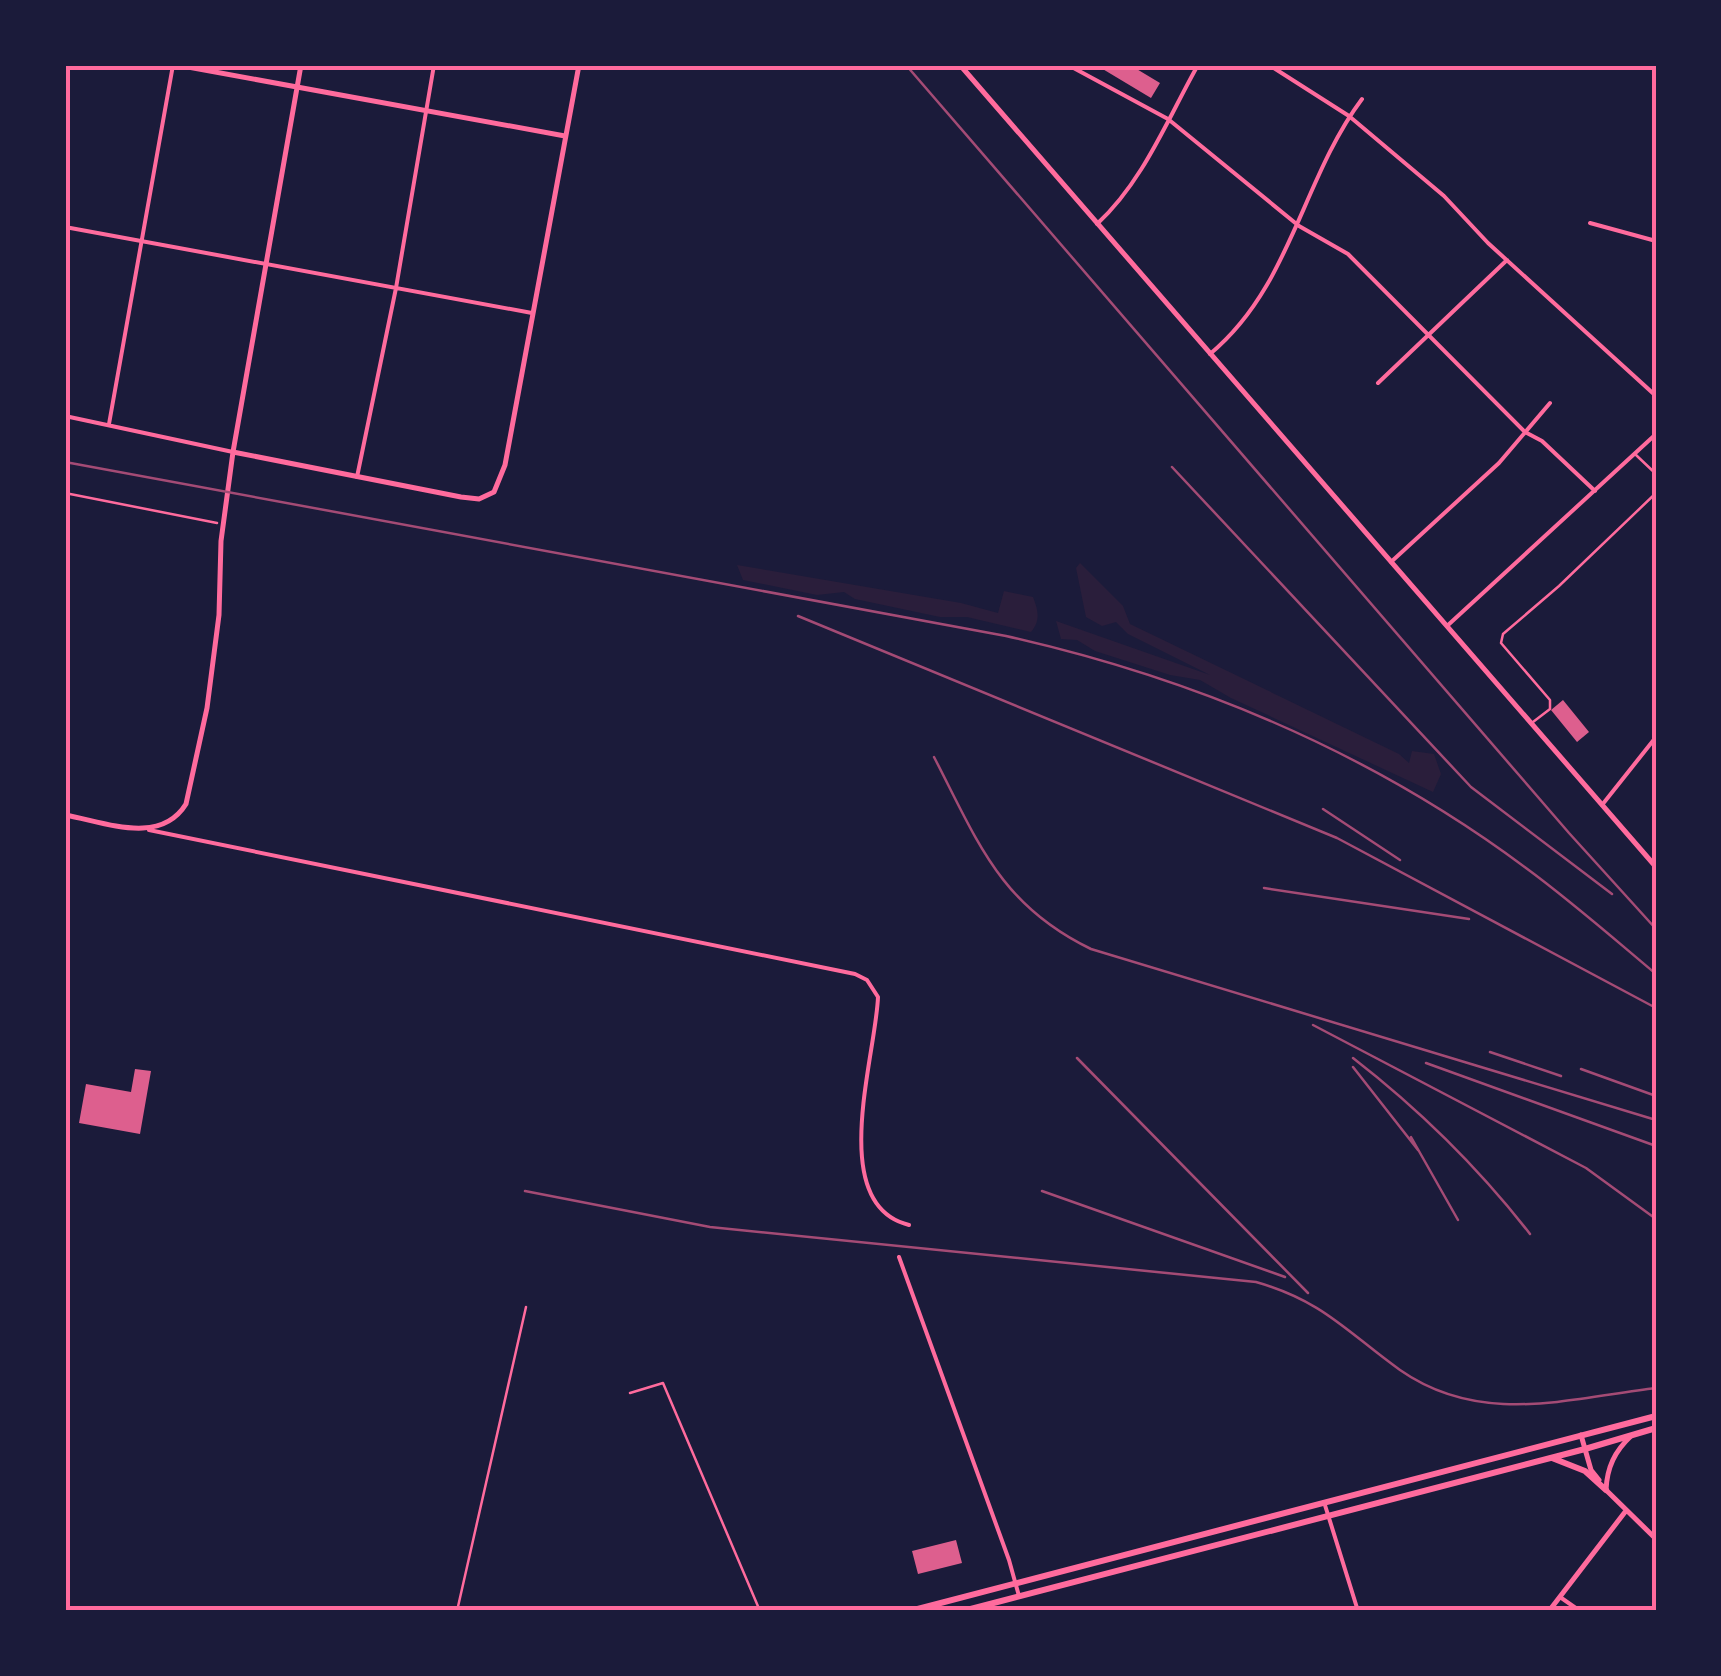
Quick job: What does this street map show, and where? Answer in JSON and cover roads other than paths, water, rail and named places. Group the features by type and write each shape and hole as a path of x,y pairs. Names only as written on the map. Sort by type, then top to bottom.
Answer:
{"main road":[{"path":"910,1611 1656,1416"},
{"path":"962,1611 1656,1428"},
{"path":"1551,1457 1585,1471 1606,1490"}],"street":[{"path":"109,424 175,65 566,136"},
{"path":"149,830 178,816 186,804 195,772 219,615 223,525 233,452 302,65"},
{"path":"357,477 396,288 434,65"},
{"path":"65,416 479,499 494,492 502,479 579,65"},
{"path":"960,65 1656,867"},
{"path":"1068,65 1168,119 1299,226 1348,254 1525,432 1542,441 1595,491"},
{"path":"1097,224 1137,176 1198,65"},
{"path":"1269,65 1350,116 1444,196 1507,260 1656,396"},
{"path":"1210,354 1248,314 1299,226 1310,194 1362,99"},
{"path":"1590,223 1656,241"},
{"path":"65,227 532,313"},
{"path":"1378,382 1507,260"},
{"path":"1391,562 1499,462 1550,402"},
{"path":"1446,626 1656,434"},
{"path":"1602,805 1656,737"},
{"path":"65,814 855,974 874,988 878,996 859,1139 863,1166 877,1207 894,1221 909,1225"},
{"path":"899,1257 1019,1596"},
{"path":"1582,1434 1591,1470 1625,1512 1656,1539"},
{"path":"1606,1490 1606,1476 1617,1449 1634,1434"},
{"path":"1324,1502 1358,1611"},
{"path":"1549,1611 1625,1512"},
{"path":"1560,1598 1580,1611"},
{"path":"944,1602 948,1611"}],"lane":[{"path":"1635,454 1656,474"},
{"path":"1530,724 1550,709 1550,700 1501,643 1503,634 1656,493"},
{"path":"457,1611 526,1307"},
{"path":"630,1393 663,1383 760,1611"}],"railway":[{"path":"906,65 1656,929"},
{"path":"65,462 1006,636 1144,674 1278,725 1406,789 1526,868 1656,974"},
{"path":"1172,467 1471,787 1612,894"},
{"path":"798,616 1337,838 1656,1008"},
{"path":"934,757 979,844 1013,891 1060,932 1091,949 1656,1120"},
{"path":"1323,809 1400,860"},
{"path":"1264,888 1469,919"},
{"path":"1313,1025 1586,1168 1656,1219"},
{"path":"1490,1052 1561,1076"},
{"path":"1077,1058 1308,1293"},
{"path":"1353,1058 1447,1140 1530,1234"},
{"path":"1426,1063 1656,1146"},
{"path":"1353,1067 1418,1150"},
{"path":"1581,1069 1656,1096"},
{"path":"1411,1137 1458,1220"},
{"path":"525,1191 710,1227 1256,1282 1317,1308 1400,1370 1461,1398 1525,1404 1656,1388"},
{"path":"1042,1191 1285,1277"}]}
